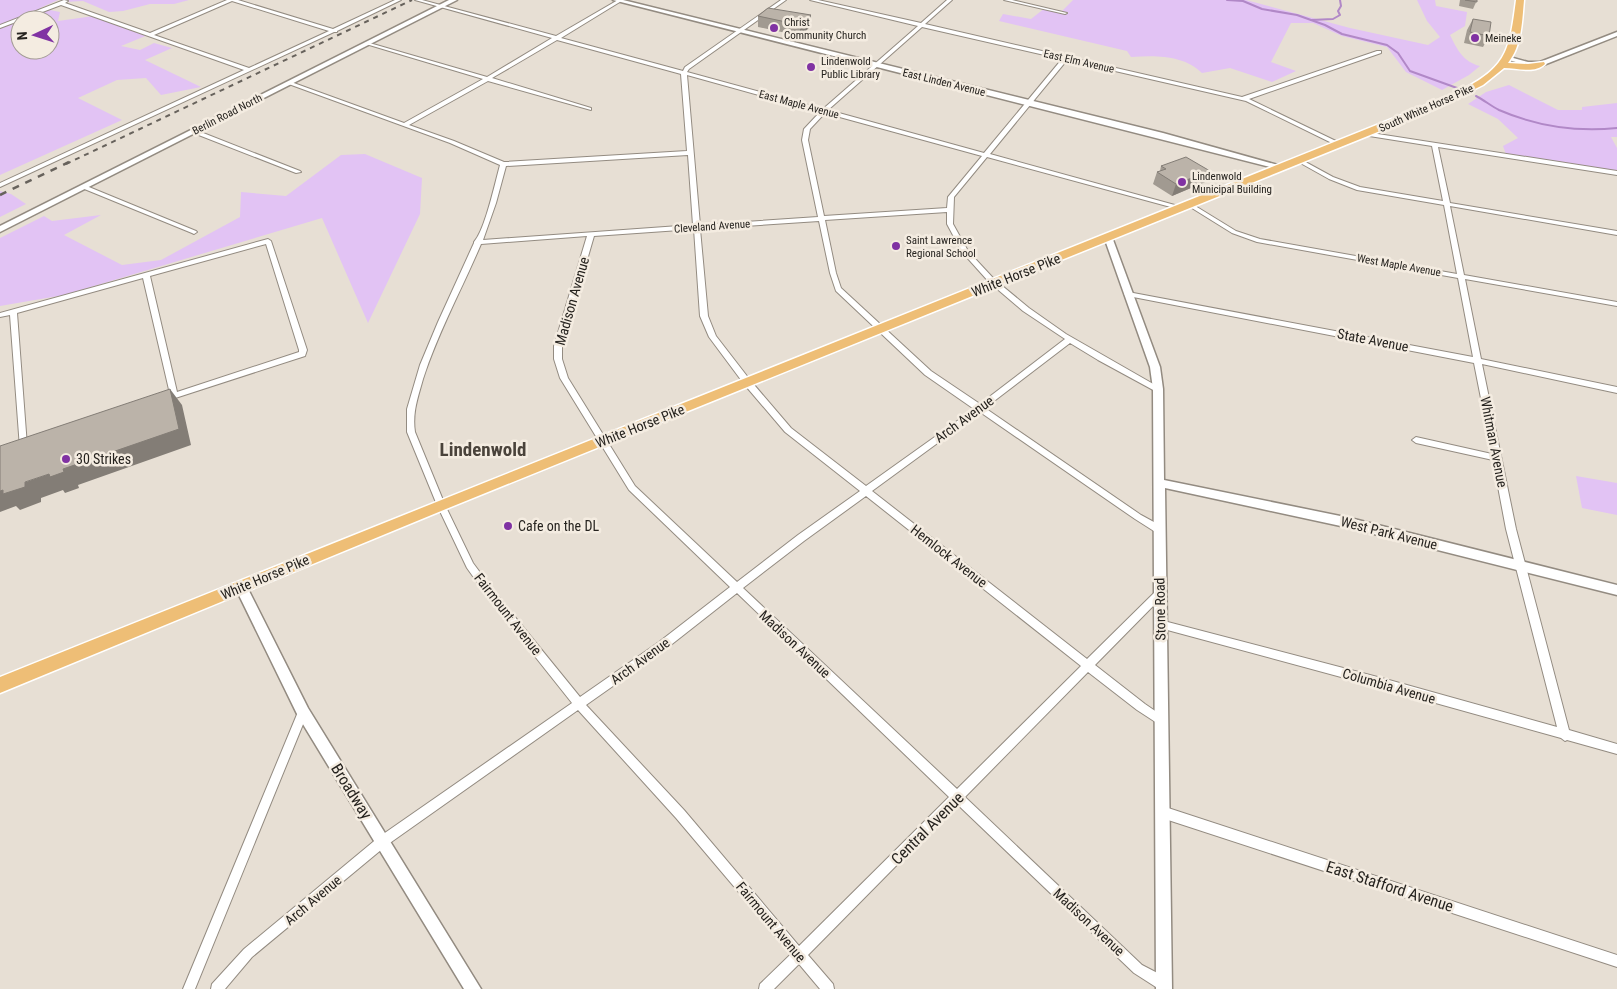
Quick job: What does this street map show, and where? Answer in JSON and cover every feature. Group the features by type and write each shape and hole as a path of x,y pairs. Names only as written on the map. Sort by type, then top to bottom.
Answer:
{"highway":[{"name":"South White Horse Pike","path":"1281,167 1473,88 1503,62 1514,42 1520,0"},
{"path":"1503,62 1511,65 1536,67 1541,64"},
{"name":"White Horse Pike","path":"0,685 441,505 1281,167"}],"street":[{"path":"0,27 68,0"},
{"path":"149,35 232,0 335,31"},
{"path":"0,185 399,0"},
{"name":"East Maple Avenue","path":"417,0 986,155 1185,207"},
{"name":"Berlin Road North","path":"0,229 454,0"},
{"path":"404,125 619,0"},
{"name":"East Linden Avenue","path":"619,0 1281,167"},
{"path":"684,73 687,68 784,0"},
{"name":"East Elm Avenue","path":"812,0 1242,99 1256,103 1338,144"},
{"path":"950,0 824,111 806,131 805,140 838,289 928,373 1160,530"},
{"path":"1006,0 1065,12"},
{"path":"60,3 250,70"},
{"path":"1541,64 1617,34"},
{"path":"368,43 589,109"},
{"path":"1242,99 1379,52"},
{"path":"1066,58 951,197 947,210 954,232 964,251 978,268 1032,316 1158,389"},
{"name":"Hemlock Avenue","path":"684,73 698,227 701,295 704,316 713,337 747,382 788,430 1088,666 1160,720"},
{"path":"290,83 452,142 503,164 691,153"},
{"path":"194,131 298,172"},
{"path":"1365,134 1617,173"},
{"name":"Whitman Avenue","path":"1434,145 1511,529 1565,736"},
{"path":"1298,160 1331,178 1359,189 1617,233"},
{"name":"Fairmount Avenue","path":"503,164 490,215 432,342 411,408 409,422 411,432 441,505 475,572 490,593 579,704 680,814 828,989"},
{"path":"84,186 194,232"},
{"name":"West Maple Avenue","path":"1185,207 1248,238 1617,304"},
{"name":"Cleveland Avenue","path":"478,242 947,210"},
{"name":"Madison Avenue","path":"591,235 558,346 558,359 564,378 632,488 735,588 1138,968 1164,987"},
{"name":"Stone Road","path":"1108,237 1154,367 1158,389 1164,987"},
{"path":"0,315 268,241 303,350 302,354 156,402"},
{"path":"146,274 174,396"},
{"name":"State Avenue","path":"1128,294 1478,361 1617,390"},
{"path":"13,311 19,447 32,443"},
{"name":"Arch Avenue","path":"216,989 248,953 383,841 663,645 865,490 979,409 1070,339"},
{"path":"1416,440 1497,458"},
{"name":"West Park Avenue","path":"1159,483 1350,523 1617,590"},
{"name":"Broadway","path":"241,587 303,712 473,989"},
{"name":"Central Avenue","path":"765,989 1159,594"},
{"name":"Columbia Avenue","path":"1160,624 1389,685 1565,736 1617,749"},
{"path":"189,989 303,712"},
{"name":"East Stafford Avenue","path":"1162,812 1617,961"}],"shaded area":[{"path":"0,0 58,0 40,8 50,10 10,10 10,60 60,60 60,21 94,16 148,35 121,46 140,50 154,43 172,48 145,60 201,87 161,95 146,78 117,80 78,98 122,120 0,175"},
{"path":"70,0 189,0 174,4 150,4 123,11 109,12 83,1 64,2"},
{"path":"1073,0 1246,0 1350,28 1428,45 1440,37 1427,21 1417,0 1435,0 1436,6 1467,12 1465,26 1450,35 1465,58 1480,66 1469,75 1442,90 1406,72 1387,47 1342,36 1313,23 1291,23 1271,62 1296,71 1272,82 1230,68 1202,73 1195,67 1178,60 1160,56 1131,57 1127,51 999,21 1003,14 1031,19 1045,8 1062,11"},
{"path":"1509,85 1558,110 1582,110 1582,107 1617,103 1617,137 1611,137 1617,148 1617,173 1507,157 1503,146 1518,138 1498,119 1468,104 1486,92"},
{"path":"365,154 422,178 420,214 368,323 322,218 64,295 0,306 0,238 44,216 52,221 101,215 64,235 122,265 161,260 240,217 241,192 286,196 341,155"},
{"path":"0,191 11,194 26,204 0,217"},
{"path":"1576,476 1617,483 1617,515 1582,508"}],"building":[{"path":"768,8 811,15 800,25 758,16"},
{"path":"1473,19 1491,22 1489,36 1470,32"},
{"path":"1186,157 1210,171 1176,184 1157,172 1166,169 1161,166"},
{"path":"170,389 179,429 63,469 64,472 50,477 49,474 25,482 25,487 3,494 3,490 0,491 0,446"}],"waterway":[{"path":"1227,0 1243,1 1262,9 1297,15 1311,20"},
{"path":"1311,20 1333,19 1340,15 1338,11 1341,6 1340,0"},
{"path":"1311,20 1342,34 1387,45 1398,53 1410,71 1457,88"},
{"path":"1476,96 1513,116 1542,124 1587,129 1617,128"}],"railway":[{"path":"66,164 412,0"},
{"path":"0,195 69,162"}],"place":[{"name":"Christ Community Church","path":"774,28"},
{"name":"Meineke","path":"1475,38"},
{"name":"Lindenwold Public Library","path":"811,67"},
{"name":"Lindenwold Municipal Building","path":"1182,182"},
{"name":"Saint Lawrence Regional School","path":"896,246"},
{"name":"30 Strikes","path":"66,459"},
{"name":"Cafe on the DL","path":"508,526"}],"district":[{"name":"Lindenwold","path":"483,449"}]}
